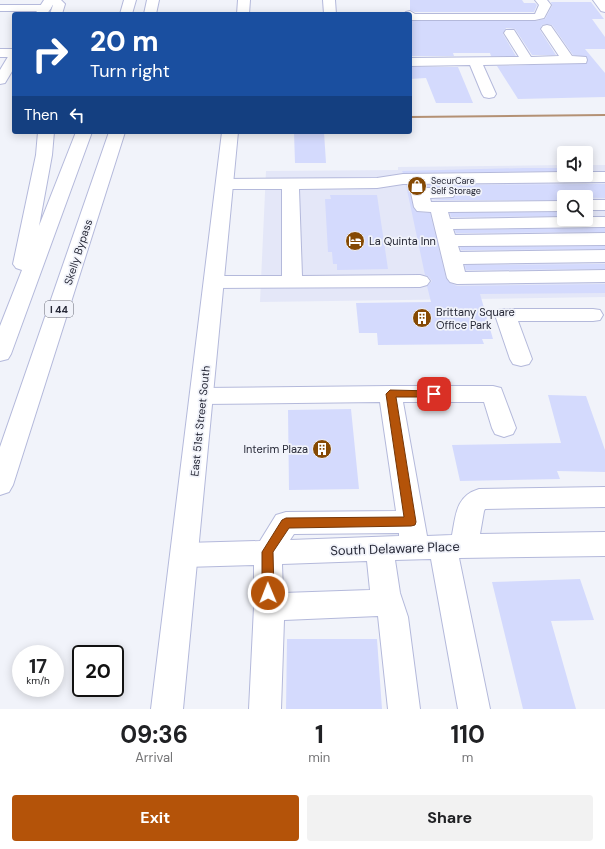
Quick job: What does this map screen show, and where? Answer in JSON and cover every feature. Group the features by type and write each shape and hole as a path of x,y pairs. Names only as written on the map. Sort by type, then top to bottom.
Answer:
{"main road":[{"path":"55,0 59,4 57,12"},
{"path":"127,12 130,0"},
{"path":"150,12 153,0"},
{"path":"243,12 244,0"},
{"path":"329,0 330,12"},
{"path":"412,14 535,17 540,16 545,5 541,0"},
{"path":"0,8 45,7"},
{"path":"412,62 574,60 546,29"},
{"path":"510,33 527,60"},
{"path":"0,53 12,53"},
{"path":"2,73 12,60"},
{"path":"475,61 489,94"},
{"path":"12,324 44,155 46,134"},
{"path":"0,354 83,134"},
{"name":"Skelly Bypass","path":"0,485 116,134"},
{"name":"East 51st Street South","path":"167,709 230,134"},
{"path":"444,232 535,192 605,177"},
{"path":"224,184 377,183 403,179 535,192 557,203"},
{"path":"290,183 292,281"},
{"path":"605,191 420,193 423,207 444,232 457,278 605,276"},
{"path":"535,192 574,277"},
{"path":"593,205 605,205"},
{"path":"444,232 549,222 605,222"},
{"path":"444,232 561,248 605,256"},
{"path":"561,248 605,239"},
{"path":"214,282 420,281"},
{"path":"521,359 505,315 592,315"},
{"path":"390,394 433,540 474,709"},
{"path":"202,396 493,394 504,428"},
{"path":"265,709 268,552 286,523 433,540 479,499 605,497"},
{"name":"South Delaware Place","path":"185,555 380,548 433,540 605,544"},
{"path":"380,548 385,593 393,617 404,709"},
{"path":"268,607 388,603"}],"shaded area":[{"path":"557,165 557,182 593,182 593,165 605,165 605,297 260,302 266,171 398,170 398,167"}],"building":[{"path":"410,0 522,0 524,3 535,3 537,5 534,12 415,12 410,10"},
{"path":"551,2 591,2 604,19 592,19 605,37 605,49 585,49 605,73 605,97 518,99 497,66 587,63 587,57 573,55 552,25 542,25 540,30 556,55 532,55 515,29 506,28 503,34 516,56 491,56 490,53 453,53 454,56 412,56 412,21 535,21 545,19 552,6"},
{"path":"412,67 458,67 473,103 436,103 426,78 412,79"},
{"path":"294,134 324,134 326,163 295,163"},
{"path":"557,168 557,171 403,173 402,171"},
{"path":"605,184 605,198 593,198 593,190 557,190 557,200 432,200 453,198 458,193 454,188 447,187 414,188 410,193 413,207 417,212 430,213 446,278 450,283 457,286 605,284 605,293 480,294 493,339 482,339 484,344 378,345 377,333 359,333 356,303 431,302 427,286 432,281 425,275 406,185"},
{"name":"La Quinta Inn","path":"330,195 377,195 388,269 337,270 337,264 333,264 332,252 328,252 325,199 331,199"},
{"path":"557,212 557,216 451,217 450,213"},
{"path":"605,228 605,232 456,233 455,230"},
{"path":"605,246 605,249 461,250 460,247"},
{"path":"605,264 605,269 466,270 465,265"},
{"path":"548,395 586,396 605,450 605,472 557,471 560,479 460,481 452,445 561,443"},
{"name":"Interim Plaza","path":"351,409 359,489 289,490 288,410"},
{"path":"580,579 594,620 551,621 576,709 523,709 492,582"},
{"path":"287,639 377,639 382,709 286,709"}],"waterway":[{"path":"412,117 605,115"}],"place":[{"name":"SecurCare Self Storage","path":"417,186"},
{"name":"La Quinta Inn","path":"355,241"},
{"name":"Brittany Square Office Park","path":"422,318"},
{"name":"Interim Plaza","path":"322,449"}],"route":[{"path":"268,593 268,552 286,523 411,522 390,394 434,394"}]}
